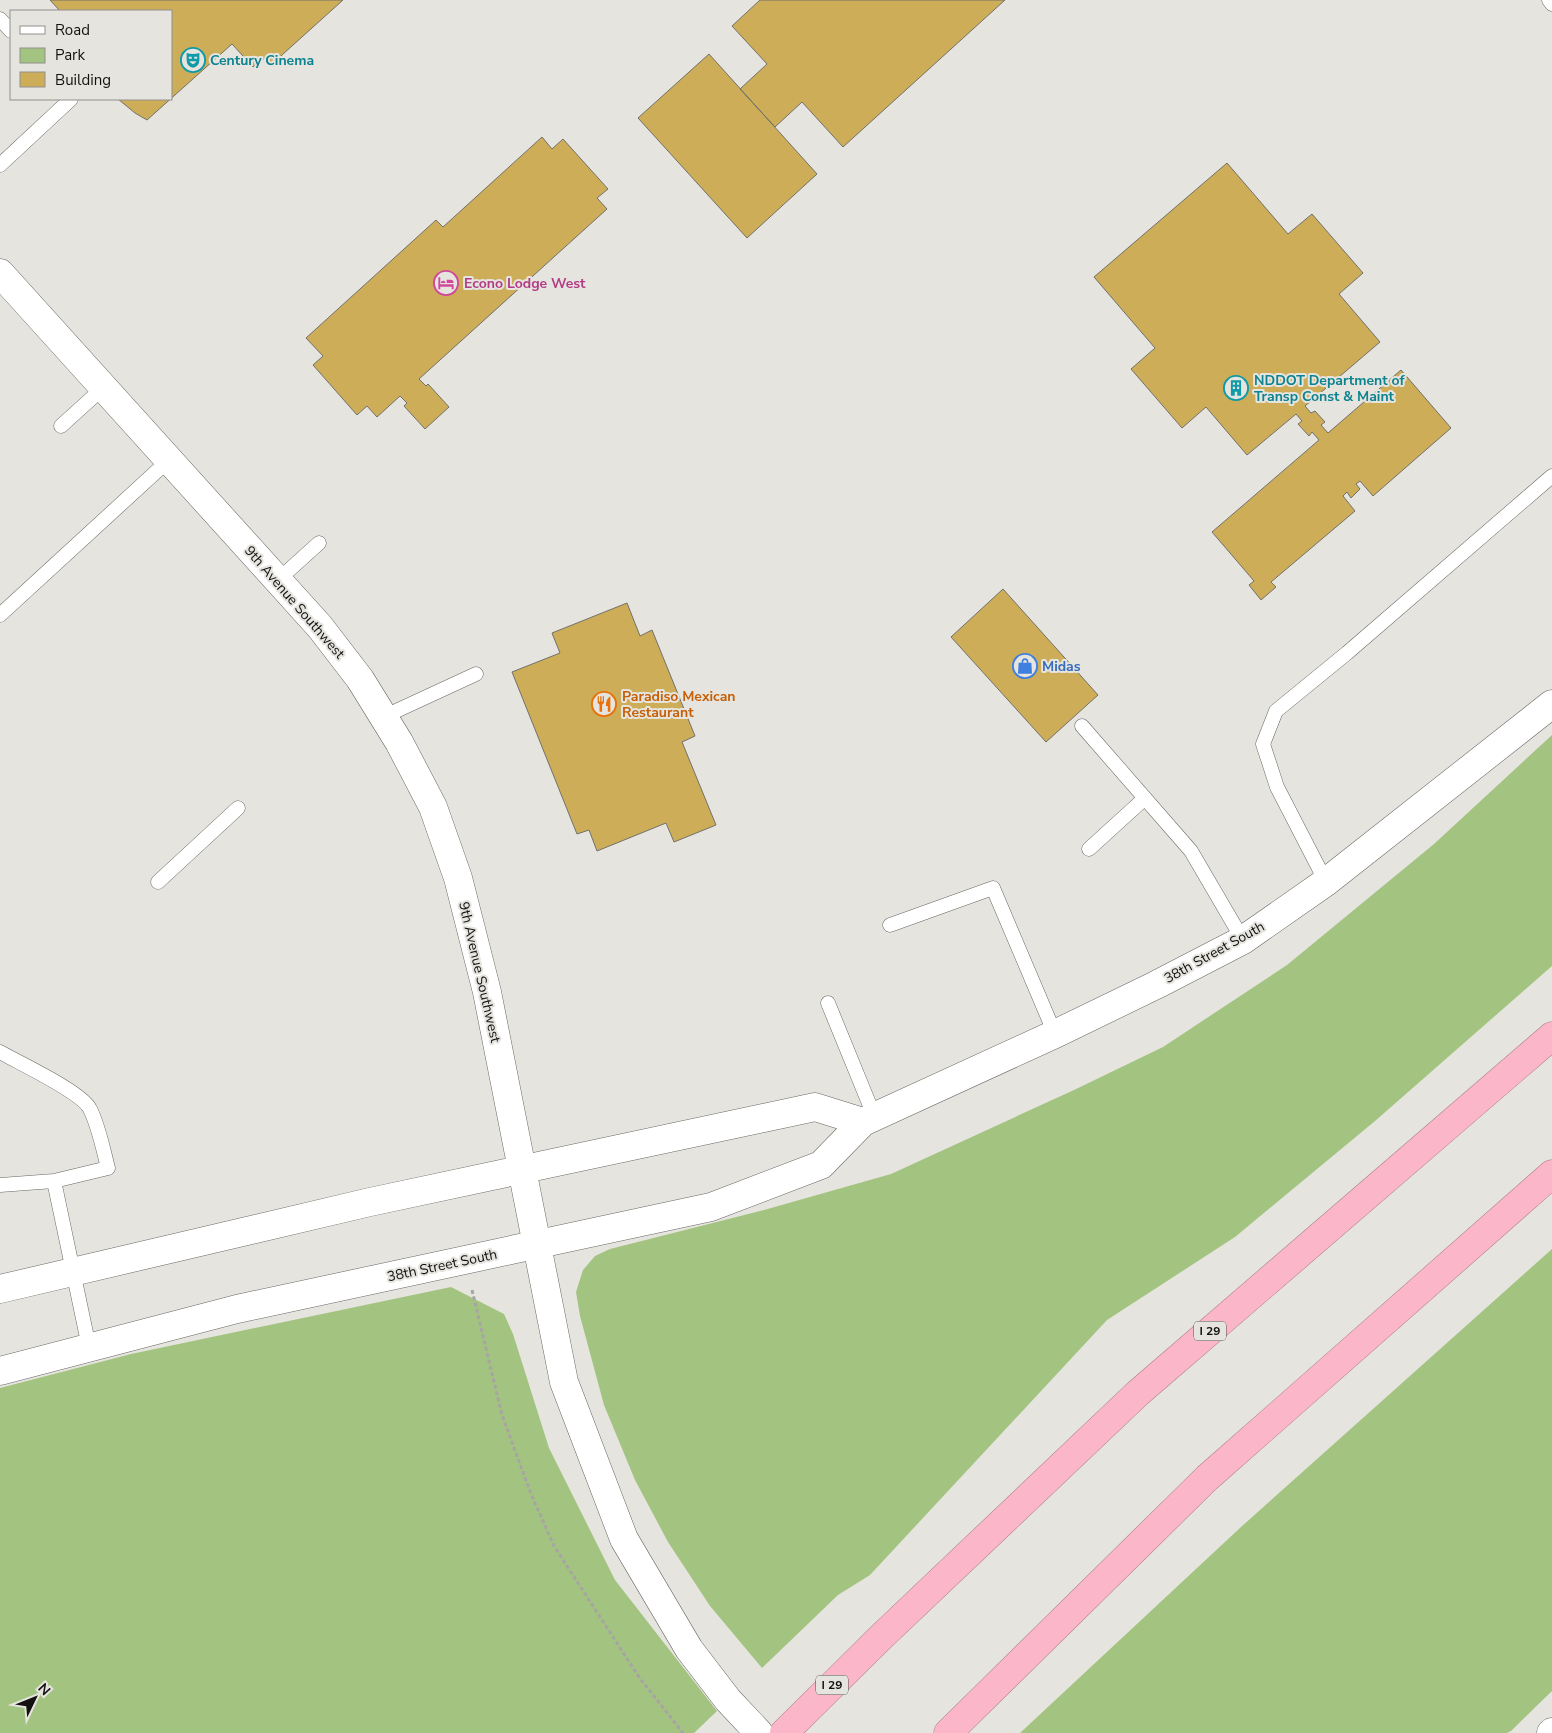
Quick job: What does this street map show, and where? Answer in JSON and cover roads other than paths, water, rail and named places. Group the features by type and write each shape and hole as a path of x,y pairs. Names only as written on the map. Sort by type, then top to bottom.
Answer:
{"highway":[{"name":"I 29","path":"784,1733 880,1638 1138,1393 1552,1036"},
{"path":"952,1729 1207,1478 1552,1174"}],"street":[{"name":"9th Avenue Southwest","path":"0,273 320,627 360,679 399,742 432,807 458,878 487,992 564,1382 624,1539 689,1649 728,1700 759,1733"},
{"name":"38th Street South","path":"0,1371 237,1309 711,1207 821,1165 869,1120 1055,1034 1243,940 1326,882 1552,704"},
{"path":"0,1289 370,1202 815,1107 869,1120"}],"lane":[{"path":"1549,0 1552,4"},
{"path":"0,19 10,30"},
{"path":"0,165 70,100"},
{"path":"61,426 104,386"},
{"path":"0,615 170,459"},
{"path":"1326,882 1277,787 1262,744 1276,711 1552,476"},
{"path":"278,580 319,543"},
{"path":"383,717 476,674"},
{"path":"1082,726 1191,851 1243,940"},
{"path":"1089,848 1145,798"},
{"path":"158,882 238,808"},
{"path":"890,925 993,888 1055,1034"},
{"path":"828,1003 869,1120"},
{"path":"0,1052 74,1094 90,1108 108,1168 54,1181 2,1183"},
{"path":"54,1181 89,1347"}],"place":[{"name":"Century Cinema","path":"193,60"},
{"name":"Econo Lodge West","path":"446,283"},
{"name":"NDDOT Department of Transp Const & Maint","path":"1236,388"},
{"name":"Midas","path":"1025,666"},
{"name":"Paradiso Mexican Restaurant","path":"604,704"}]}
